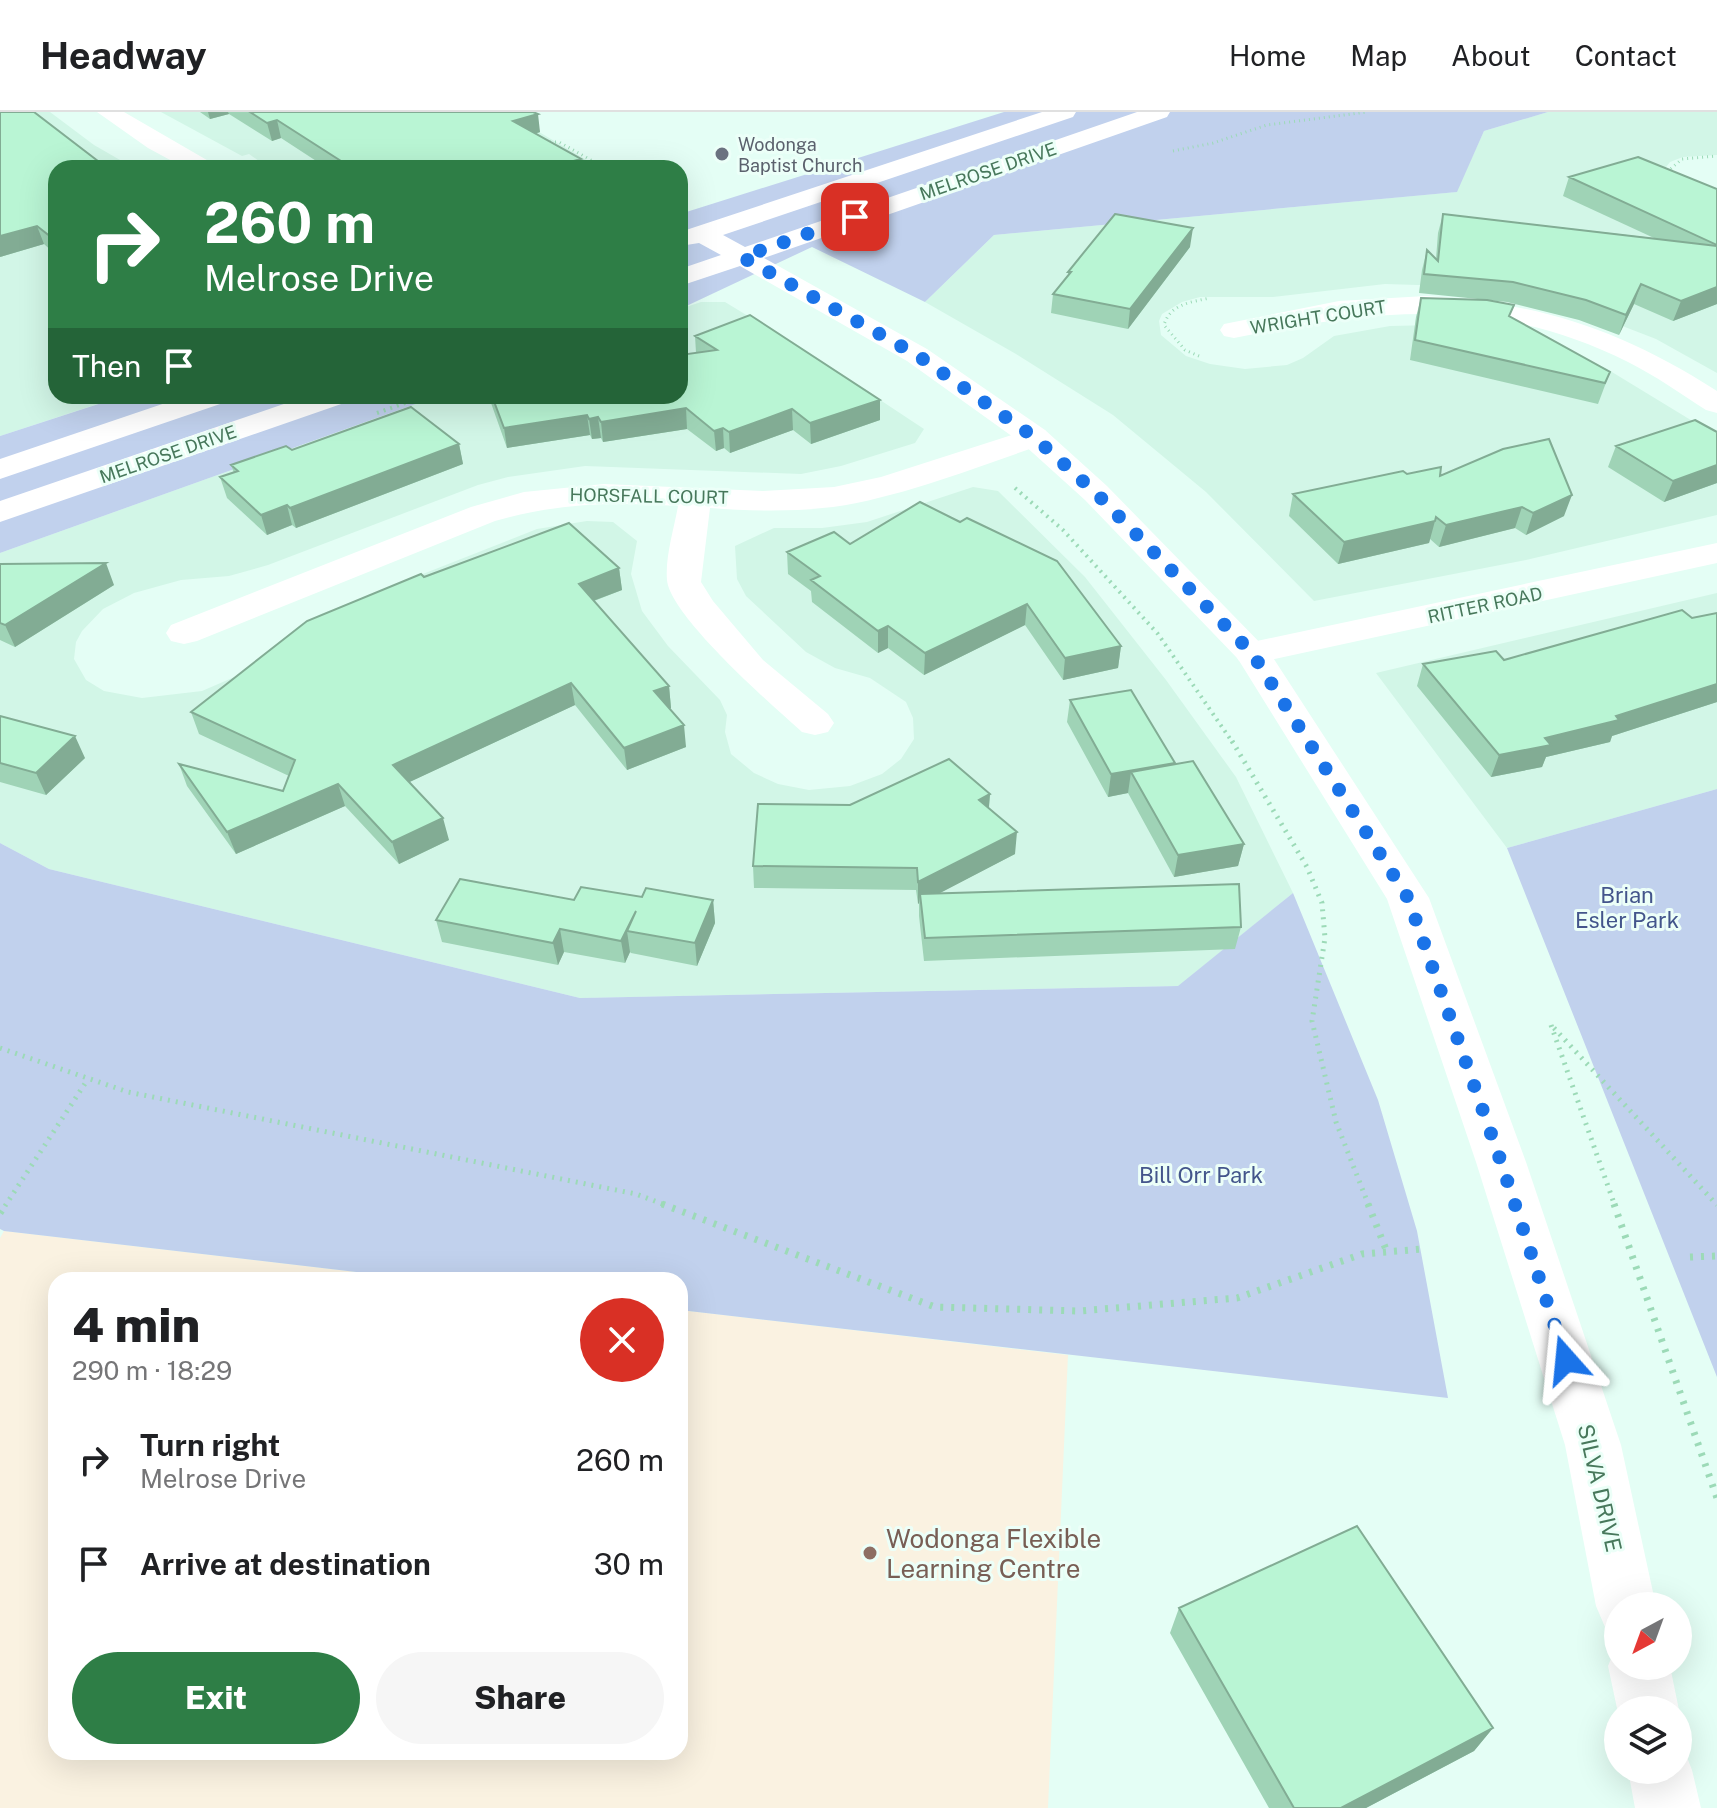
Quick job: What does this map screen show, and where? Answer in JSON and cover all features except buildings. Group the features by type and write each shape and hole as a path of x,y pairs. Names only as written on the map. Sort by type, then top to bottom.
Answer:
{"street":[{"path":"108,112 188,160"},
{"name":"MELROSE DRIVE","path":"690,236 1065,112"},
{"name":"MELROSE DRIVE","path":"688,275 1159,112"},
{"name":"SILVA DRIVE","path":"690,236 742,257 917,355 1034,437 1096,493 1252,653 1408,898 1501,1162 1593,1445 1623,1592"},
{"name":"WRIGHT COURT","path":"1234,330 1355,307 1399,304 1474,308 1512,314 1602,341 1638,356 1717,404"},
{"name":"MELROSE DRIVE","path":"0,469 191,404"},
{"name":"MELROSE DRIVE","path":"0,512 313,404"},
{"name":"HORSFALL COURT","path":"184,633 507,506 588,492 802,500 846,496 1034,437"},
{"path":"695,497 684,582 698,606 750,668 815,723"},
{"name":"RITTER ROAD","path":"1252,653 1717,553"},
{"path":"1663,1784 1668,1808"}],"path":[{"path":"541,142 559,142 591,160"},
{"path":"1668,176 1666,170 1682,159 1717,156"},
{"path":"1010,483 1063,530 1158,634 1251,768 1307,867 1322,903 1325,938 1312,1021 1336,1122 1387,1252"},
{"path":"1717,1205 1551,1025 1717,1498"},
{"path":"0,1048 128,1092 636,1194 935,1307 1079,1311 1237,1298 1362,1254 1422,1249"},
{"path":"0,1213 88,1079"},
{"path":"1690,1257 1717,1256"}],"shaded area":[{"path":"0,112 50,112 120,160 48,160 48,404 98,404 0,436"},
{"path":"161,112 407,112 512,116 586,160 258,160 249,154 242,156"},
{"path":"1548,112 1717,112 1717,155 1683,157 1670,162 1663,171 1717,205 1717,373 1656,339 1612,322 1459,288 1418,285 1385,284 1273,297 1200,297 1182,302 1162,314 1159,321 1161,335 1186,356 1210,364 1245,369 1287,365 1303,358 1334,336 1390,326 1437,325 1579,356 1607,369 1717,436 1717,515 1526,560 1314,601 1206,492 1113,415 925,302 994,235 1456,192 1484,131"},
{"path":"701,302 725,302 924,429 915,443 841,466 801,474 585,466 508,477 478,485 268,565 229,576 181,580 134,593 103,609 82,631 76,642 74,659 86,680 104,691 142,698 202,691 239,675 300,625 321,614 537,529 587,521 613,522 637,541 631,574 642,611 668,646 720,700 727,715 725,732 731,754 754,773 778,784 809,790 850,786 882,774 901,759 914,739 913,718 906,702 870,678 835,668 806,652 746,596 737,579 735,546 774,528 822,528 867,522 973,487 998,491 1085,577 1166,680 1236,777 1293,893 1179,986 580,998 49,869 0,843 0,553 416,404 688,404 688,306"},
{"path":"1717,593 1717,789 1507,848 1376,673"},
{"name":"Wodonga Flexible Learning Centre","path":"4,1231 356,1272 48,1272 48,1760 688,1760 688,1311 1068,1355 1048,1808 0,1808 0,1238"}],"green space":[{"path":"1004,112 1548,112 1484,131 1457,192 994,235 925,302 812,247 688,305 688,211"},
{"path":"98,404 416,404 0,553 0,436"},
{"name":"Brian Esler Park","path":"1717,789 1717,1377 1507,848"},
{"name":"Bill Orr Park","path":"0,843 49,869 580,998 1178,986 1293,893 1378,1100 1417,1231 1448,1398 688,1311 688,1272 356,1272 0,1229"}],"place":[{"name":"Wodonga Baptist Church","path":"722,154"},
{"name":"Wodonga Flexible Learning Centre","path":"870,1553"}],"route":[{"path":"855,217 742,257 917,355 1034,437 1096,493 1252,653 1408,898 1501,1162 1566,1360"}]}
